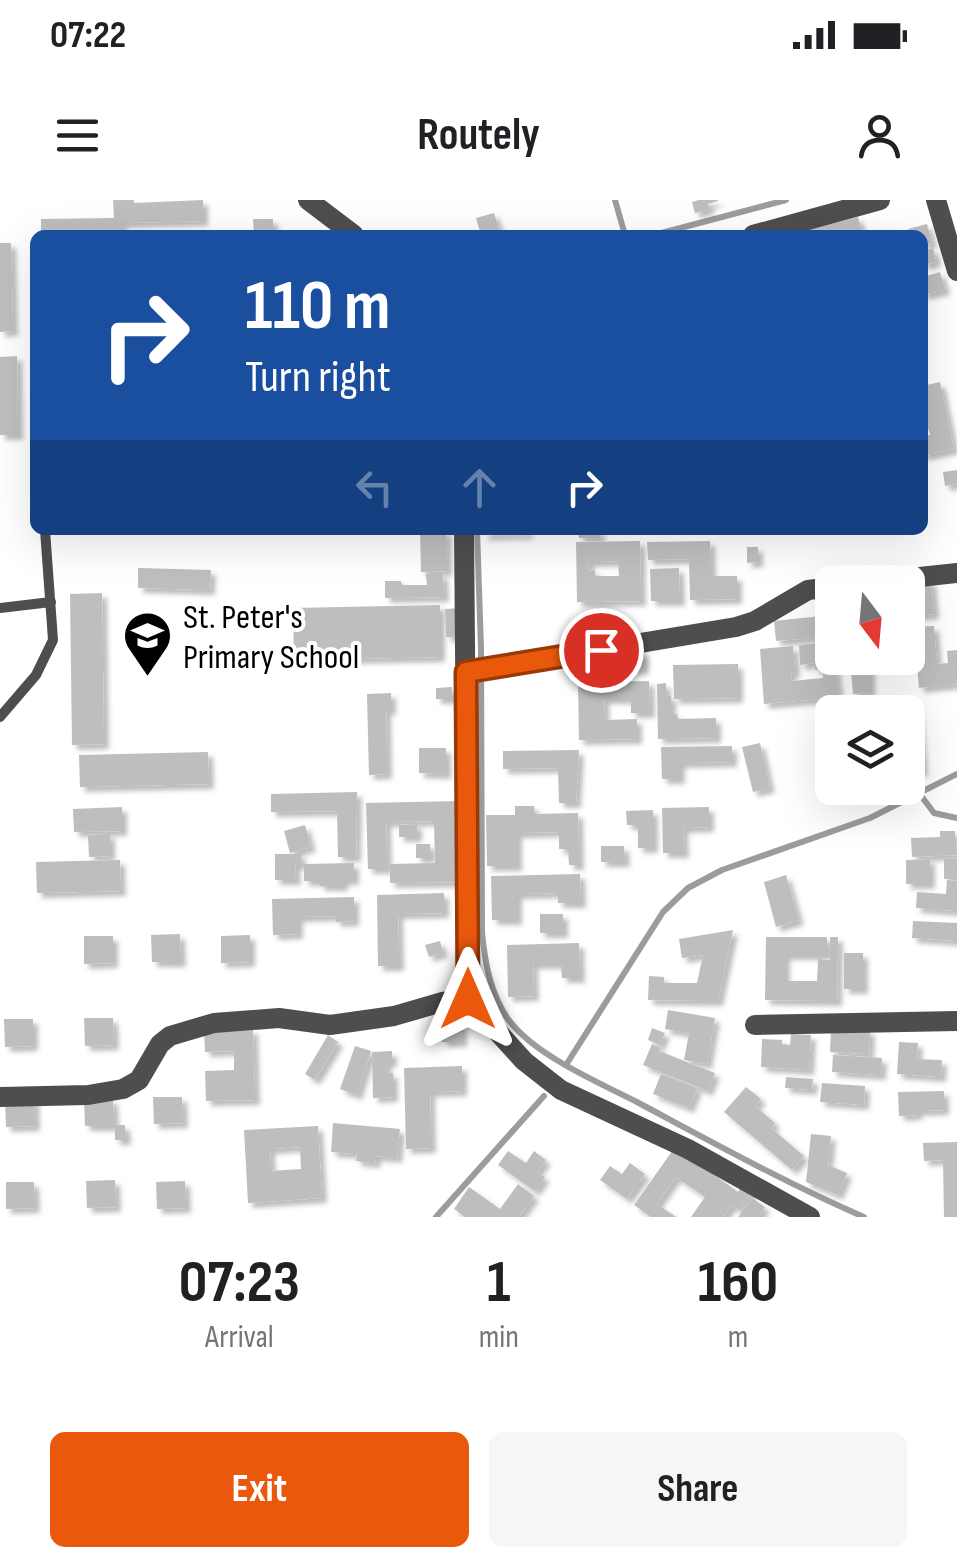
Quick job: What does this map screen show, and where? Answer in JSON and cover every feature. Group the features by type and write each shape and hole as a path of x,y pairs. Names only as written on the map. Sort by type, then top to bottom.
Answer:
{"street":[{"path":"308,200 347,230"},
{"path":"771,230 880,200"},
{"path":"936,200 957,271"},
{"path":"464,535 468,999 524,1061 561,1090 688,1149 810,1217"},
{"path":"925,576 957,573"},
{"path":"466,672 736,627 756,622 815,589"},
{"path":"0,1097 88,1095 123,1089 140,1080 160,1044 170,1036 214,1023 279,1018 330,1025 394,1016 468,999"},
{"path":"755,1025 957,1021"}],"lane":[{"path":"0,718 36,675 53,640 45,535"},
{"path":"0,608 51,602"}],"building":[{"path":"113,200 203,200 203,221 122,223 122,230 41,230 41,219 114,218"},
{"path":"718,201 708,204 710,209 695,213 692,202"},
{"path":"494,213 499,230 480,230 476,218"},
{"path":"858,217 862,230 807,230"},
{"path":"253,219 273,219 274,230 254,230"},
{"path":"927,224 932,243 928,244 928,230 908,229"},
{"path":"0,243 11,243 13,331 0,332"},
{"path":"933,248 936,262 928,264 928,249"},
{"path":"940,272 945,290 928,294 928,275"},
{"path":"17,356 18,435 0,435 0,357"},
{"path":"940,382 954,449 928,455 930,435 928,385"},
{"path":"957,470 957,484 945,486 943,472"},
{"path":"420,535 446,535 447,571 421,572"},
{"path":"579,535 600,535 600,538"},
{"path":"640,541 641,601 577,602 576,542","holes":["618,561 619,576 595,576 595,570 589,571 588,562"]},
{"path":"710,541 711,576 737,576 737,599 690,600 689,559 648,560 647,542"},
{"path":"747,547 758,547 758,562 747,563"},
{"path":"138,568 211,570 210,590 138,588"},
{"path":"679,568 680,601 651,601 650,569"},
{"path":"426,574 443,574 444,597 385,598 385,581 427,585"},
{"path":"931,580 934,614 925,615 925,581"},
{"path":"102,593 104,744 72,745 70,594"},
{"path":"440,605 440,657 294,660 293,608"},
{"path":"461,608 462,637 446,637 445,609"},
{"path":"815,617 815,638 776,641 774,621"},
{"path":"925,626 934,626 937,664 948,663 947,651 957,650 957,684 919,688 918,675 925,675"},
{"path":"815,644 815,670 814,663 800,665 799,645"},
{"path":"793,646 792,681 836,675 839,695 764,704 760,649"},
{"path":"632,652 644,652 644,669 632,670"},
{"path":"738,664 738,698 674,699 673,665"},
{"path":"851,675 870,675 870,693 853,694"},
{"path":"649,681 650,713 631,713 631,699 604,699 605,720 637,719 637,739 579,740 578,683"},
{"path":"666,683 671,714 677,714 678,719 716,718 716,738 658,739 657,684"},
{"path":"452,687 452,699 436,699 436,688"},
{"path":"391,693 391,710 386,710 387,774 369,775 367,694"},
{"path":"760,743 770,788 753,792 742,747"},
{"path":"732,746 732,762 680,763 680,779 662,779 661,747"},
{"path":"419,748 446,748 446,774 419,773"},
{"path":"579,750 576,803 559,803 558,768 503,769 503,751"},
{"path":"208,752 209,784 80,787 79,755"},
{"path":"357,792 356,857 338,857 337,811 271,812 271,794"},
{"path":"459,801 460,882 390,883 390,864 435,863 434,821 386,822 387,869 368,869 366,803"},
{"path":"515,806 534,806 535,814 578,813 579,865 569,865 568,849 559,849 559,832 517,833 517,866 487,866 486,815 515,815"},
{"path":"122,807 122,831 74,832 73,809"},
{"path":"709,807 709,827 683,828 684,853 663,853 662,808"},
{"path":"653,810 653,848 638,848 638,825 627,825 626,811"},
{"path":"417,824 417,837 399,837 399,825"},
{"path":"305,825 311,847 290,853 284,831"},
{"path":"940,831 955,831 957,855 912,857 911,838 940,837"},
{"path":"110,834 110,856 89,857 88,835"},
{"path":"416,844 430,844 431,858 416,858"},
{"path":"601,846 624,846 625,862 601,862"},
{"path":"275,854 301,854 301,865 295,865 296,880 275,880"},
{"path":"930,859 930,884 906,884 906,860"},
{"path":"944,859 957,859 957,879 944,879"},
{"path":"120,860 121,891 37,893 36,862"},
{"path":"354,863 354,880 343,880 343,886 304,881 304,864"},
{"path":"580,874 581,903 558,903 558,893 517,894 517,920 492,920 491,876"},
{"path":"786,875 799,920 776,927 764,882"},
{"path":"947,880 957,881 957,911 916,908 917,892 946,894"},
{"path":"444,893 444,913 398,914 399,966 378,966 377,895"},
{"path":"354,897 354,921 336,922 336,916 298,917 298,934 273,935 272,899"},
{"path":"540,914 563,914 563,933 540,933"},
{"path":"913,921 957,923 957,941 912,938"},
{"path":"733,930 718,1001 648,1000 649,976 664,977 664,983 697,983 703,955 682,958 679,939"},
{"path":"180,934 181,962 152,962 151,935"},
{"path":"250,935 250,962 221,963 221,936"},
{"path":"84,936 113,936 113,963 84,964"},
{"path":"766,937 827,937 827,955 785,955 785,981 817,981 818,959 830,960 830,937 838,937 837,1001 765,1000"},
{"path":"440,941 443,953 429,957 425,945"},
{"path":"579,943 580,978 562,978 561,964 533,964 534,996 508,997 507,945"},
{"path":"844,953 863,953 863,989 844,989"},
{"path":"461,1006 462,1042 442,1042 441,1007"},
{"path":"668,1010 715,1018 707,1064 684,1060 689,1033 665,1029"},
{"path":"84,1018 113,1018 114,1045 85,1046"},
{"path":"4,1019 33,1019 33,1046 5,1047"},
{"path":"652,1028 665,1033 660,1045 648,1040"},
{"path":"253,1029 255,1100 206,1101 205,1071 234,1070 234,1051 205,1052 204,1031"},
{"path":"831,1029 870,1030 869,1054 830,1052"},
{"path":"791,1034 811,1035 809,1070 761,1067 762,1039 782,1040 782,1044 790,1045"},
{"path":"328,1035 338,1042 315,1080 305,1074"},
{"path":"899,1042 918,1043 917,1059 942,1060 941,1077 897,1074"},
{"path":"652,1044 661,1048 659,1051 715,1073 708,1091 643,1065"},
{"path":"355,1046 371,1051 357,1095 340,1089"},
{"path":"392,1051 392,1062 386,1062 387,1073 393,1073 393,1097 373,1098 372,1052"},
{"path":"833,1055 882,1058 881,1075 832,1072"},
{"path":"462,1066 462,1091 430,1092 431,1148 406,1149 404,1068"},
{"path":"661,1074 697,1088 689,1108 653,1094"},
{"path":"786,1077 813,1079 812,1090 785,1088"},
{"path":"822,1083 865,1086 864,1105 820,1102"},
{"path":"746,1087 761,1099 755,1106 775,1123 771,1128 804,1156 792,1170 724,1112"},
{"path":"944,1091 944,1110 899,1116 898,1092"},
{"path":"153,1097 182,1097 183,1123 154,1124"},
{"path":"34,1099 35,1126 6,1127 5,1100"},
{"path":"113,1099 114,1126 85,1126 84,1100"},
{"path":"333,1123 400,1129 397,1158 376,1156 375,1163 356,1161 357,1154 331,1152"},
{"path":"115,1125 125,1125 126,1140 115,1140"},
{"path":"318,1126 322,1198 248,1203 244,1130","holes":["300,1147 301,1169 271,1171 270,1149"]},
{"path":"811,1134 831,1136 828,1165 847,1173 838,1195 806,1182"},
{"path":"957,1142 957,1217 944,1217 943,1160 924,1161 923,1143"},
{"path":"675,1147 738,1192 743,1184 753,1191 739,1210 732,1205 723,1217 691,1217 705,1197 676,1177 657,1204 676,1217 651,1217 634,1205"},
{"path":"508,1151 526,1163 534,1151 546,1160 537,1172 545,1177 535,1191 498,1165"},
{"path":"630,1163 645,1174 627,1199 600,1180 610,1166 622,1174"},
{"path":"115,1180 116,1207 87,1208 86,1181"},
{"path":"185,1181 186,1208 157,1209 156,1182"},
{"path":"6,1182 34,1182 35,1208 6,1209"},
{"path":"518,1184 534,1196 519,1217 465,1217 454,1209 469,1187 500,1209"},
{"path":"752,1198 765,1207 758,1217 738,1217"}],"waterway":[{"path":"615,200 624,230"},
{"path":"673,230 786,200"},
{"path":"477,535 482,932 489,977 502,1009 519,1032 568,1066 864,1217"},
{"path":"566,1065 663,912 688,888 722,870 870,818 957,774"},
{"path":"925,801 934,813 957,818"},
{"path":"436,1217 544,1096"}],"place":[{"name":"St. Peter's Primary School","path":"148,678"}],"route":[{"path":"468,999 466,672 601,650"}]}
